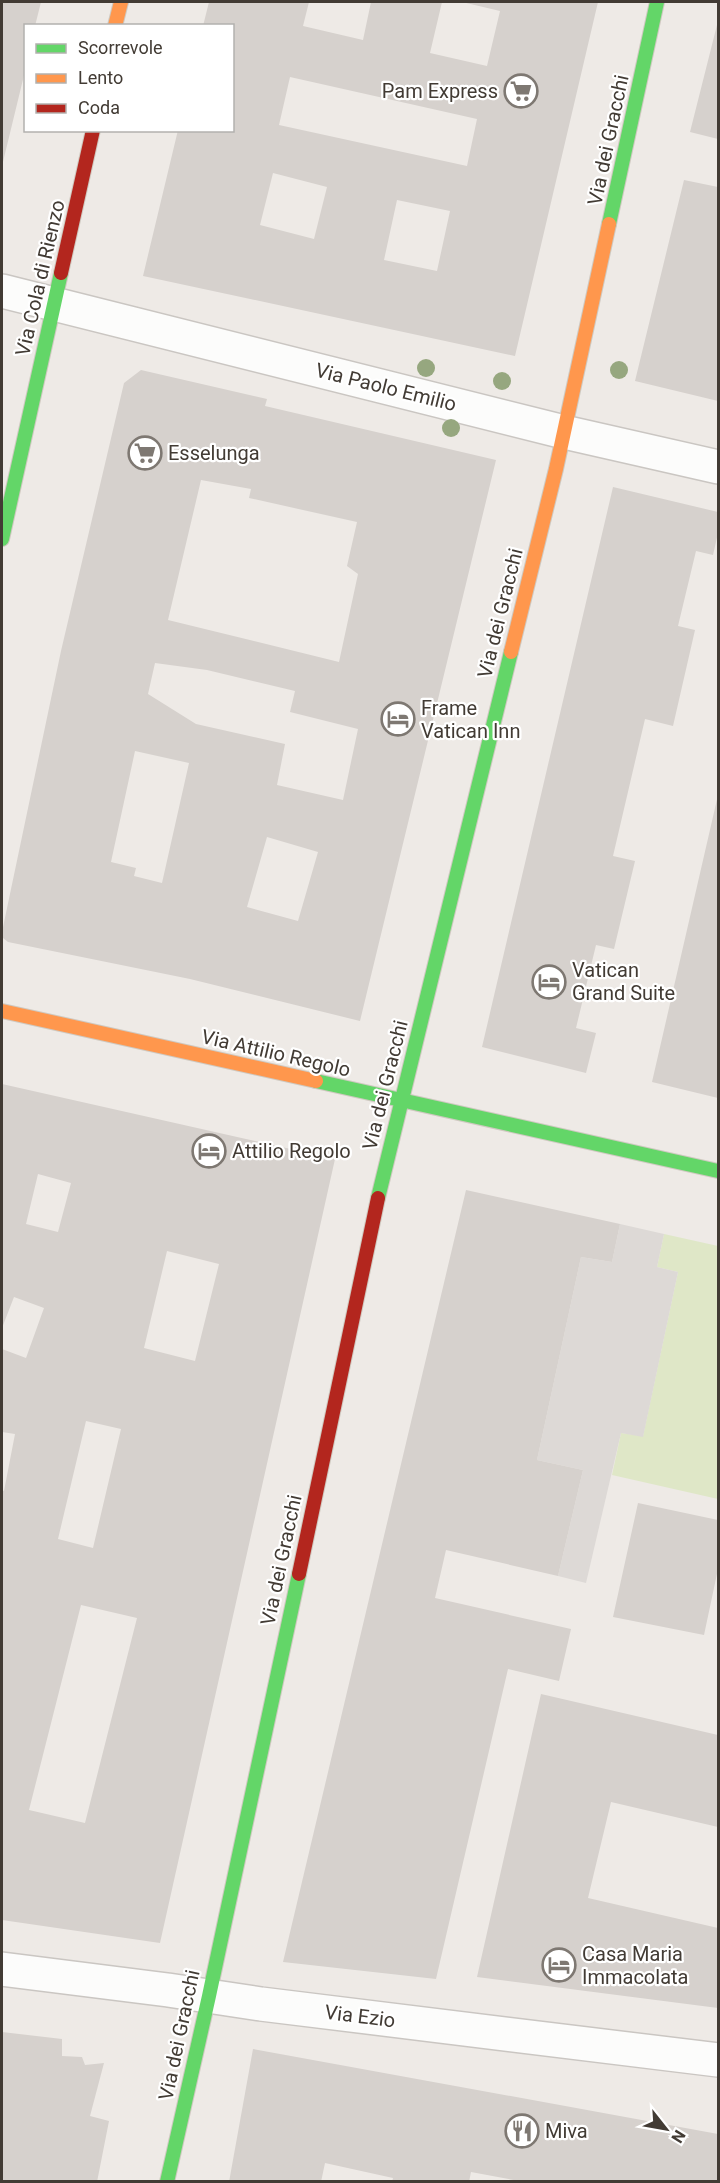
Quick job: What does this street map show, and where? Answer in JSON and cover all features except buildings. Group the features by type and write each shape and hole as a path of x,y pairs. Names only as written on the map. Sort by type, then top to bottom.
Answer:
{"street":[{"path":"116,24 121,2"},
{"name":"Via dei Gracchi","path":"166,2181 209,1996 401,1101 564,432 657,2"},
{"name":"Via Cola di Rienzo","path":"2,539 93,132"},
{"name":"Via Paolo Emilio","path":"2,291 564,432 718,467"},
{"name":"Via Attilio Regolo","path":"2,1011 718,1171"},
{"name":"Via Ezio","path":"2,1969 261,2004 718,2060"}],"green space":[{"path":"664,1234 718,1246 718,1499 612,1475 621,1433 643,1436 678,1272 657,1267"}],"shaded area":[{"path":"620,1224 664,1234 657,1267 678,1272 643,1437 621,1433 586,1583 558,1576 583,1470 537,1460 581,1257 612,1262"}],"traffic: fast":[{"path":"609,224 657,2"},
{"path":"2,539 61,273"},
{"path":"378,1198 511,652"},
{"path":"316,1081 718,1171"},
{"path":"167,2182 299,1574"}],"traffic: slow":[{"path":"116,24 121,2"},
{"path":"511,652 556,469 609,224"},
{"path":"2,1011 316,1081"}],"traffic: jam":[{"path":"61,273 93,132"},
{"path":"299,1574 378,1198"}],"place":[{"name":"Pam Express","path":"521,91"},
{"name":"Esselunga","path":"145,453"},
{"name":"Frame Vatican Inn","path":"398,719"},
{"name":"Vatican Grand Suite","path":"549,982"},
{"name":"Attilio Regolo","path":"209,1151"},
{"name":"Casa Maria Immacolata","path":"559,1965"},
{"name":"Miva","path":"522,2131"}]}
